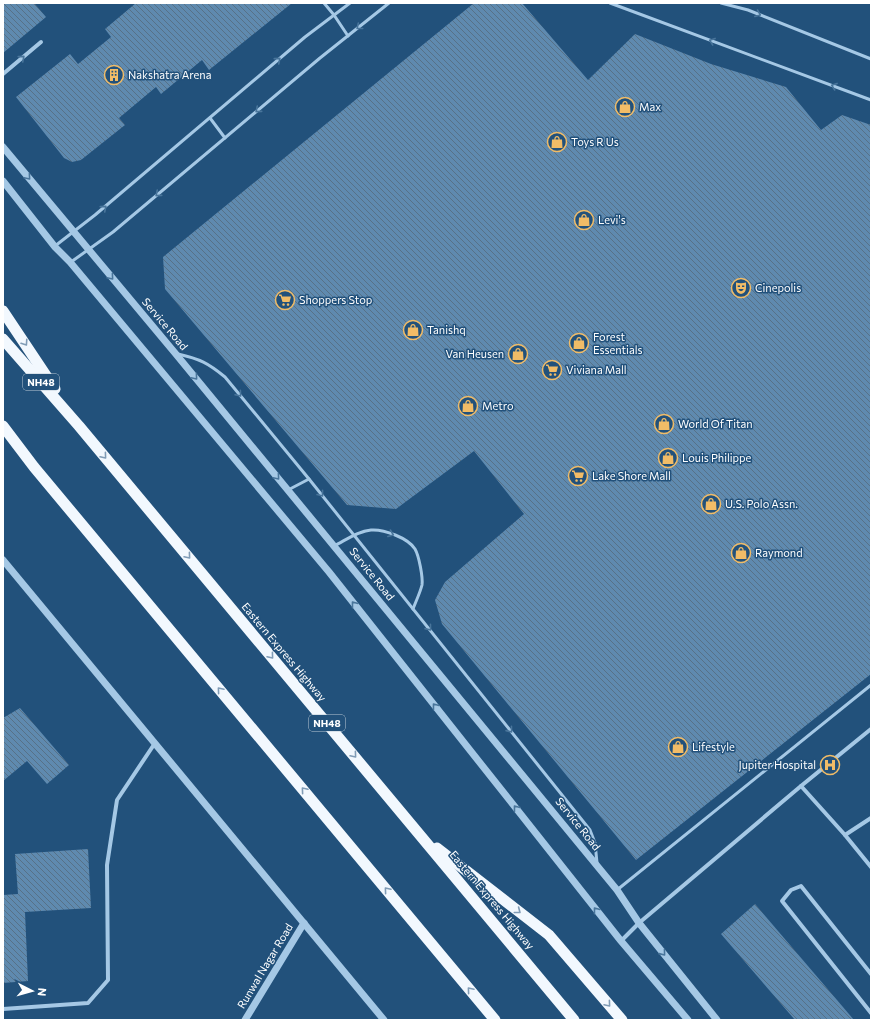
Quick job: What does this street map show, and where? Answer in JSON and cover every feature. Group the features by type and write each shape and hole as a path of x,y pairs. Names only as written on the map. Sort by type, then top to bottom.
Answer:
{"highway":[{"path":"3,311 79,426"},
{"name":"Eastern Express Highway","path":"3,338 79,426 574,1020"},
{"path":"3,426 34,467 495,1020"},
{"path":"3,436 34,467"},
{"path":"421,836 549,934 622,1020"}],"street":[{"path":"3,74 41,42"},
{"name":"Service Road","path":"3,148 175,353 597,864 639,922 717,1020"},
{"path":"3,181 55,247 70,262 328,572 620,941 688,1020"},
{"path":"3,560 384,1020"},
{"path":"620,941 639,922 871,729"},
{"path":"3,1010 88,1003 108,980 107,865 117,800 155,743"},
{"path":"801,786 845,835 871,867"},
{"path":"845,835 871,818"},
{"path":"871,974 802,886 791,890 782,901 871,1013"},
{"name":"Runwal Nagar Road","path":"245,1020 304,923"}],"lane":[{"path":"324,3 348,36"},
{"path":"55,247 305,37 350,3"},
{"path":"70,262 113,232 389,3"},
{"path":"610,3 871,100"},
{"path":"721,3 748,10 871,59"},
{"path":"210,118 225,138"},
{"path":"175,353 196,358 212,366 224,377 309,479 590,830 595,842 597,864"},
{"path":"288,490 309,479"},
{"path":"334,546 353,535 371,530 388,532 407,541 415,549 420,564 422,585 413,609"},
{"path":"617,890 871,685"}],"building":[{"path":"3,3 34,3 46,17 3,53"},
{"path":"136,3 292,3 209,70 202,60 161,94 156,87 119,118 125,125 81,160 72,162 64,158 16,97 70,54 78,64 111,37 105,29"},
{"name":"Lake Shore Mall","path":"474,3 522,3 588,80 635,34 711,64 786,87 821,130 842,115 871,125 871,674 636,860 442,624 435,600 445,582 524,514 474,451 396,509 347,505 165,289 163,257"},
{"path":"20,708 69,765 47,784 27,761 3,781 3,718"},
{"path":"88,849 91,908 25,912 28,981 3,983 3,895 18,894 15,854"},
{"path":"755,904 854,1020 795,1020 721,934"}],"place":[{"name":"Nakshatra Arena","path":"114,75"},
{"name":"Max","path":"625,107"},
{"name":"Toys R Us","path":"557,142"},
{"name":"Levi's","path":"584,220"},
{"name":"Cinepolis","path":"741,288"},
{"name":"Shoppers Stop","path":"285,300"},
{"name":"Tanishq","path":"413,330"},
{"name":"Forest Essentials","path":"579,343"},
{"name":"Van Heusen","path":"518,354"},
{"name":"Viviana Mall","path":"552,370"},
{"name":"Metro","path":"468,406"},
{"name":"World Of Titan","path":"664,424"},
{"name":"Louis Philippe","path":"668,458"},
{"name":"Lake Shore Mall","path":"578,476"},
{"name":"U.S. Polo Assn.","path":"711,504"},
{"name":"Raymond","path":"741,553"},
{"name":"Lifestyle","path":"678,747"},
{"name":"Jupiter Hospital","path":"830,765"}]}
